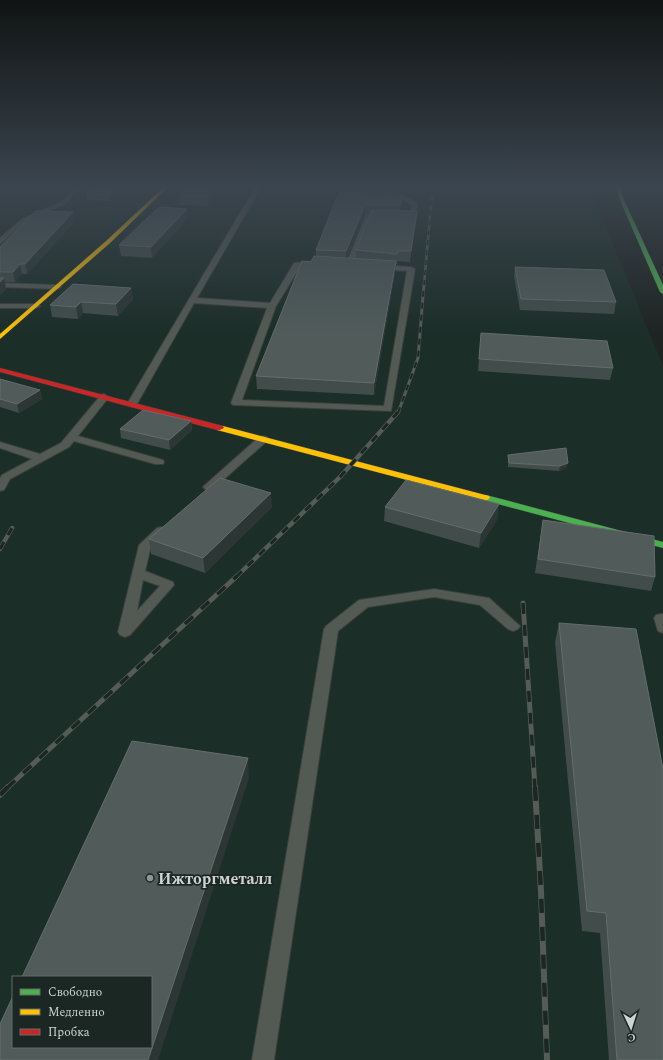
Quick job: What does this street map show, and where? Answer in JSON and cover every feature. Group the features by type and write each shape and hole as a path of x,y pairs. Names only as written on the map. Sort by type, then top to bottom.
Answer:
{"street":[{"path":"0,337 115,235"},
{"path":"638,235 663,292"},
{"path":"0,370 663,545"}],"lane":[{"path":"132,404 230,235"},
{"path":"336,264 354,264 362,235"},
{"path":"322,264 297,265 272,306 236,403 388,409 411,269 373,266"},
{"path":"0,285 57,287"},
{"path":"193,300 272,306"},
{"path":"0,306 36,306"},
{"path":"0,488 6,477 65,445 104,397"},
{"path":"71,437 159,462"},
{"path":"202,494 263,439"},
{"path":"0,445 40,458"},
{"path":"139,573 168,585 125,632 145,545 168,524"},
{"path":"263,1060 331,629 364,602 434,593 484,601 513,626"}],"shaded area":[{"path":"0,235 609,235 663,366 663,1060 0,1060"}],"building":[{"path":"12,235 51,235 25,264 20,264 13,272 0,272 0,247"},
{"path":"129,235 162,235 151,247 119,245"},
{"path":"322,235 352,235 346,251 316,250"},
{"path":"362,235 413,235 411,251 398,251 397,254 356,250"},
{"path":"314,256 396,261 374,383 256,376 302,261 311,262"},
{"path":"515,267 604,270 616,302 521,299"},
{"path":"73,284 131,288 116,304 81,302 76,307 50,305"},
{"path":"481,333 607,341 613,368 479,359"},
{"path":"0,379 40,390 17,404 0,399"},
{"path":"143,410 191,421 169,440 120,429"},
{"path":"566,448 568,463 560,466 509,463 508,455"},
{"path":"220,478 271,493 203,558 149,539"},
{"path":"406,480 499,504 481,533 385,507"},
{"path":"543,520 654,536 655,577 538,559"},
{"path":"559,623 636,629 663,769 663,1060 617,1060 606,913 587,911"},
{"name":"Ижторгметалл","path":"132,741 248,758 152,1048 152,976 22,976"},
{"name":"Ижторгметалл","path":"12,998 12,1048 152,1048 148,1060 0,1060 0,1024"}],"railway":[{"path":"424,285 428,235"},
{"path":"398,413 418,358 424,284"},
{"path":"236,577 340,477 398,412"},
{"path":"0,549 12,528"},
{"path":"7,788 237,576"},
{"path":"523,603 535,788"},
{"path":"535,787 541,891 547,1060"},
{"path":"0,795 7,788"}],"traffic: fast":[{"path":"638,235 663,292"},
{"path":"486,498 663,545"}],"traffic: slow":[{"path":"0,337 115,235"},
{"path":"220,428 486,498"}],"traffic: jam":[{"path":"0,370 220,428"}],"place":[{"name":"Ижторгметалл","path":"150,878"}]}
